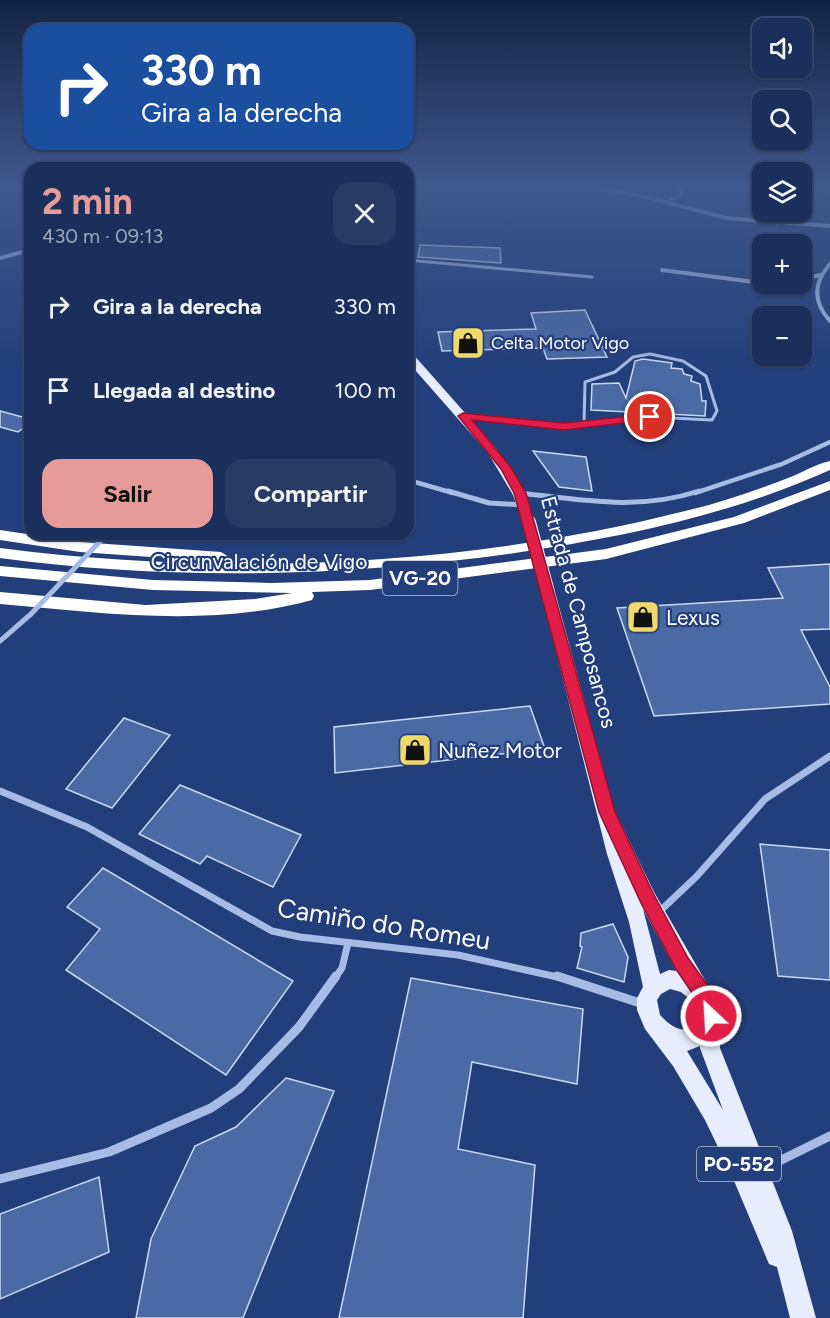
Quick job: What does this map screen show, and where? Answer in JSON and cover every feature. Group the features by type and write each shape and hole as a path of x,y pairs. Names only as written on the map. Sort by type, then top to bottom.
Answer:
{"highway":[{"name":"Circunvalación de Vigo","path":"0,553 167,569 285,568 427,559 615,533 717,507 808,476 830,465"},
{"name":"Circunvalación de Vigo","path":"0,571 153,585 272,588 370,585 606,554 739,520 830,485"},
{"path":"0,535 24,539"},
{"path":"33,540 80,547 193,556 290,559 404,555 427,559"},
{"path":"0,598 146,611 255,605 370,585"}],"main road":[{"name":"Estrada de Camposancos","path":"414,364 463,416 506,468 520,493 607,812 616,854 638,922 650,996 648,1015 693,1075 746,1177 801,1312"},
{"name":"Estrada de Camposancos","path":"607,812 662,910 697,988 710,1006 710,1048 780,1231 801,1312"},
{"path":"650,996 660,982 678,980 697,988"},
{"path":"662,1033 684,1041 694,1039 703,1034 711,1016"}],"street":[{"path":"0,258 24,252"},
{"path":"830,264 821,275 816,293 817,304 830,321"},
{"path":"662,270 752,282"},
{"path":"812,277 821,275"},
{"path":"520,493 620,504 670,501 782,464 830,442"},
{"path":"414,482 489,503 524,506"},
{"path":"0,641 32,614 101,540"},
{"path":"662,910 697,876 765,799 830,756"},
{"name":"Camiño do Romeu","path":"0,791 87,827 250,921 272,931 348,943 458,955 650,996"},
{"path":"0,1179 110,1152 211,1108 230,1095 299,1027 342,968 348,943"},
{"path":"758,1172 830,1136"}],"lane":[{"path":"414,262 592,277"},
{"path":"463,416 564,426 585,424 650,417 702,422 712,420 717,411 708,378 698,368 665,357 641,355 634,356 617,371 590,378 585,382 585,424"}],"building":[{"path":"419,249 500,249 501,263 418,257"},
{"path":"585,310 607,357 547,359 543,348 442,351 438,332 536,329 531,313"},
{"path":"643,359 672,363 671,368 682,369 684,374 692,376 691,381 700,384 702,401 706,401 705,416 591,410 592,384 619,383 626,398 635,361"},
{"path":"0,411 24,417 24,428 18,432 0,427"},
{"path":"533,451 586,457 592,491 559,487"},
{"path":"830,564 830,629 801,630 830,687 830,704 654,716 617,608 783,598 768,568"},
{"path":"530,706 545,749 335,773 334,727"},
{"path":"124,718 170,735 112,808 66,789"},
{"path":"180,785 301,835 273,887 207,856 200,864 139,834"},
{"path":"760,844 830,850 830,980 778,976"},
{"path":"103,868 293,981 226,1075 66,970 100,929 67,907"},
{"path":"613,924 628,957 624,982 577,968 582,947 580,946 581,933"},
{"path":"411,978 583,1009 577,1084 472,1062 458,1149 535,1165 523,1318 339,1318"},
{"path":"286,1078 334,1091 243,1318 136,1318 151,1239 195,1146 236,1127"},
{"path":"99,1177 109,1252 0,1299 0,1214"}],"place":[{"name":"Celta Motor Vigo","path":"468,343"},
{"name":"Lexus","path":"643,617"},
{"name":"Nuñez Motor","path":"415,750"}],"route":[{"path":"650,417 564,426 463,416 506,468 520,493 607,812 647,898 682,964 697,988 705,996 710,1006 711,1016"}]}
